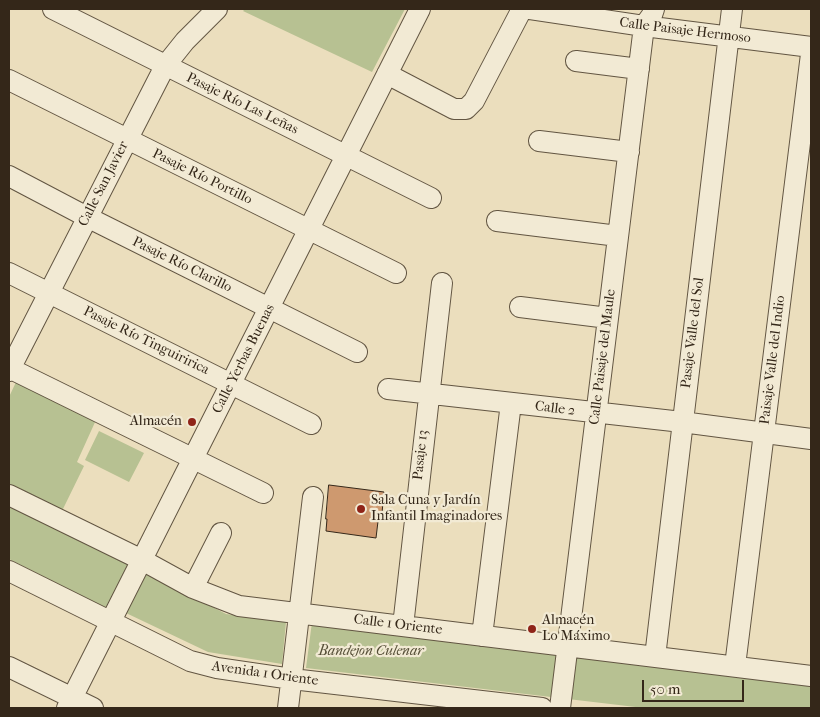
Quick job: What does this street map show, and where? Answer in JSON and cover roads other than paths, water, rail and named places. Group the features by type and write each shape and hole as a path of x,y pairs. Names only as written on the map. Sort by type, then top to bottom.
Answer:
{"street":[{"name":"Pasaje Río Las Leñas","path":"53,9 431,198"},
{"name":"Calle San Javier","path":"9,369 165,66 185,41 217,9"},
{"name":"Calle Yerbas Buenas","path":"70,703 420,9"},
{"path":"387,74 454,110 466,109 474,101 522,9"},
{"name":"Calle Paisaje Hermoso","path":"530,9 649,17 728,36 811,47"},
{"name":"Pasaje Valle del Sol","path":"655,657 732,9"},
{"name":"Calle Paisaje del Maule","path":"560,708 628,152 639,69 649,17"},
{"name":"Paisaje Valle del Indio","path":"735,666 811,54"},
{"path":"576,61 639,69"},
{"name":"Pasaje Río Portillo","path":"9,80 396,273"},
{"path":"539,141 628,152"},
{"name":"Pasaje Río Clarillo","path":"9,176 357,352"},
{"path":"497,221 618,236"},
{"name":"Pasaje Río Tinguiririca","path":"9,273 311,424"},
{"name":"Pasaje 13","path":"403,626 442,283"},
{"path":"520,307 608,318"},
{"path":"9,369 262,493"},
{"name":"Calle 2","path":"388,389 596,414 682,422 811,439"},
{"path":"482,636 511,403"},
{"name":"Calle 1 Oriente","path":"9,494 142,560 193,588 239,606 811,676"},
{"path":"288,708 313,497"},
{"path":"193,588 221,533"},
{"name":"Avenida 1 Oriente","path":"9,571 204,666 542,708"},
{"path":"9,667 70,703 93,708"}],"place":[{"name":"Almacén","path":"192,422"},
{"name":"Sala Cuna y Jardín Infantil Imaginadores","path":"361,509"},
{"name":"Almacén Lo Máximo","path":"532,629"}],"park label":[{"name":"Bandejon Culenar","path":"371,652"}]}
